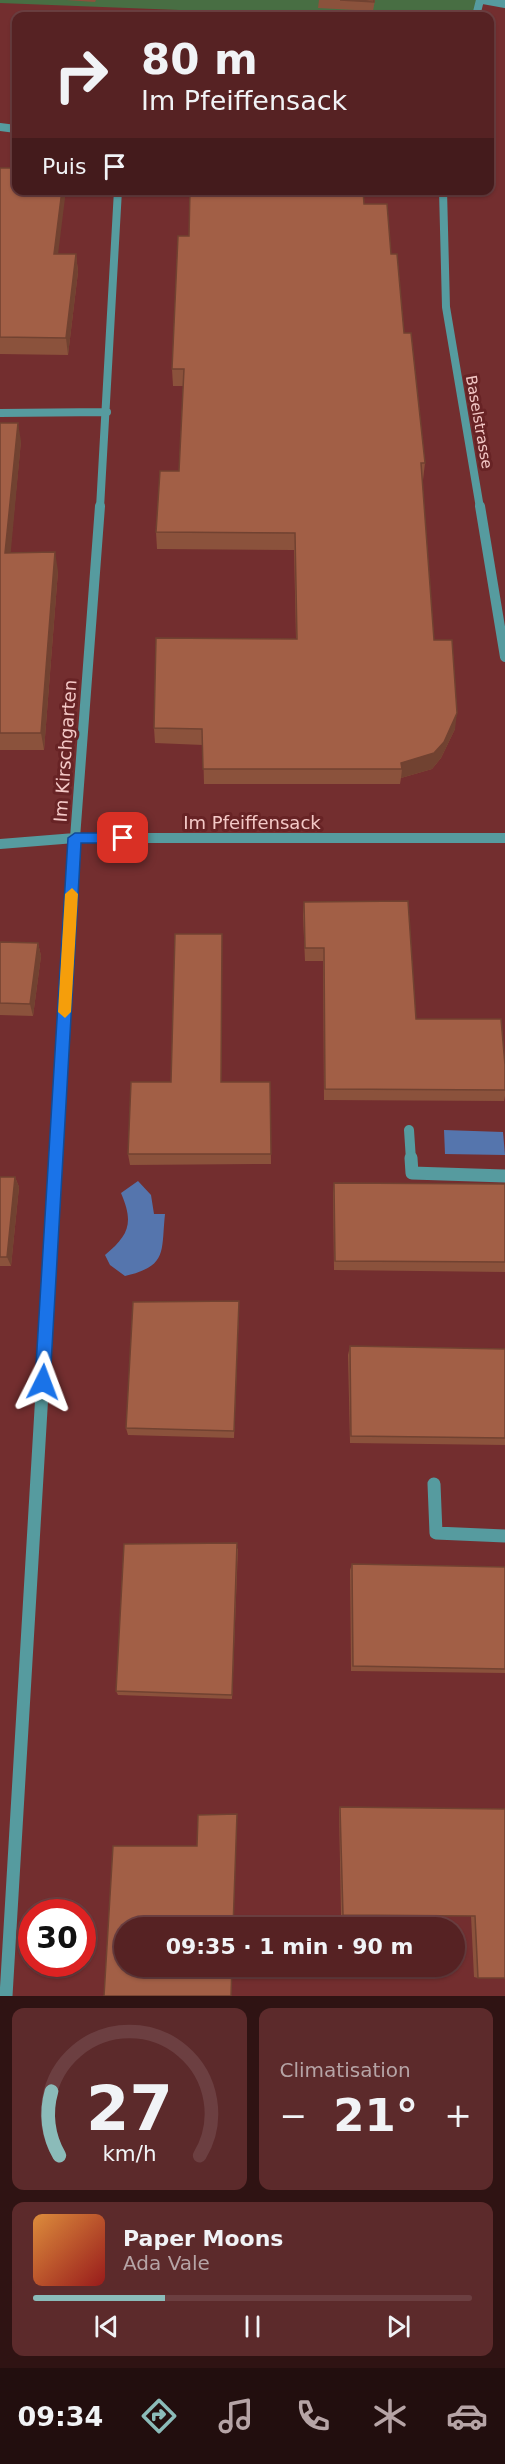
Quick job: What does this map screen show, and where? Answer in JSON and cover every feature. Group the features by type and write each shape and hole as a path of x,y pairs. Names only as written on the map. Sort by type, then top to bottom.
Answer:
{"street":[{"path":"482,0 505,4"},
{"name":"Im Kirschgarten","path":"6,1996 75,838 106,412 118,195"},
{"name":"Baselstrasse","path":"442,195 446,307 505,657"},
{"path":"0,413 106,412"},
{"name":"Im Pfeiffensack","path":"0,844 75,838 505,838"},
{"path":"409,1130 411,1173 505,1176"},
{"path":"434,1484 436,1533 505,1536"}],"green space":[{"path":"0,0 478,0 478,6 472,12 233,12 0,3"}],"water":[{"path":"444,1130 503,1132 505,1155 445,1154"},
{"path":"138,1181 151,1195 154,1214 165,1214 162,1248 160,1256 149,1267 125,1276 110,1265 105,1255 124,1235 127,1228 127,1213 121,1193"}],"building":[{"path":"340,0 374,0 374,2"},
{"path":"0,168 12,168 12,195 61,195 54,254 76,254 66,338 0,337"},
{"path":"190,195 363,195 364,204 387,204 391,254 397,254 404,333 411,333 425,463 421,463 434,640 452,640 457,713 444,742 434,753 401,763 402,769 203,769 202,729 154,728 156,638 297,639 295,533 156,532 160,471 179,471 184,369 172,369 178,236 189,236"},
{"path":"0,423 18,423 5,553 55,552 41,733 0,733"},
{"path":"408,901 416,1019 501,1019 505,1090 325,1089 324,948 305,948 304,902"},
{"path":"175,934 222,934 221,1082 270,1082 271,1154 128,1154 131,1082 171,1082"},
{"path":"0,942 38,943 30,1004 0,1003"},
{"path":"0,1177 15,1177 7,1257 0,1257"},
{"path":"334,1183 505,1184 505,1262 335,1261"},
{"path":"239,1301 234,1431 126,1428 133,1302"},
{"path":"350,1346 505,1349 505,1438 351,1436"},
{"path":"237,1543 232,1695 116,1691 124,1544"},
{"path":"352,1564 505,1567 505,1669 353,1666"},
{"path":"340,1807 505,1809 505,1978 478,1978 475,1916 343,1915"},
{"path":"237,1814 233,1917 114,1917 114,1977 232,1977 231,1996 104,1996 113,1846 197,1846 198,1815"}],"slow traffic":[{"path":"65,1012 72,894"}],"route":[{"path":"43,1382 75,838 123,838"}]}
